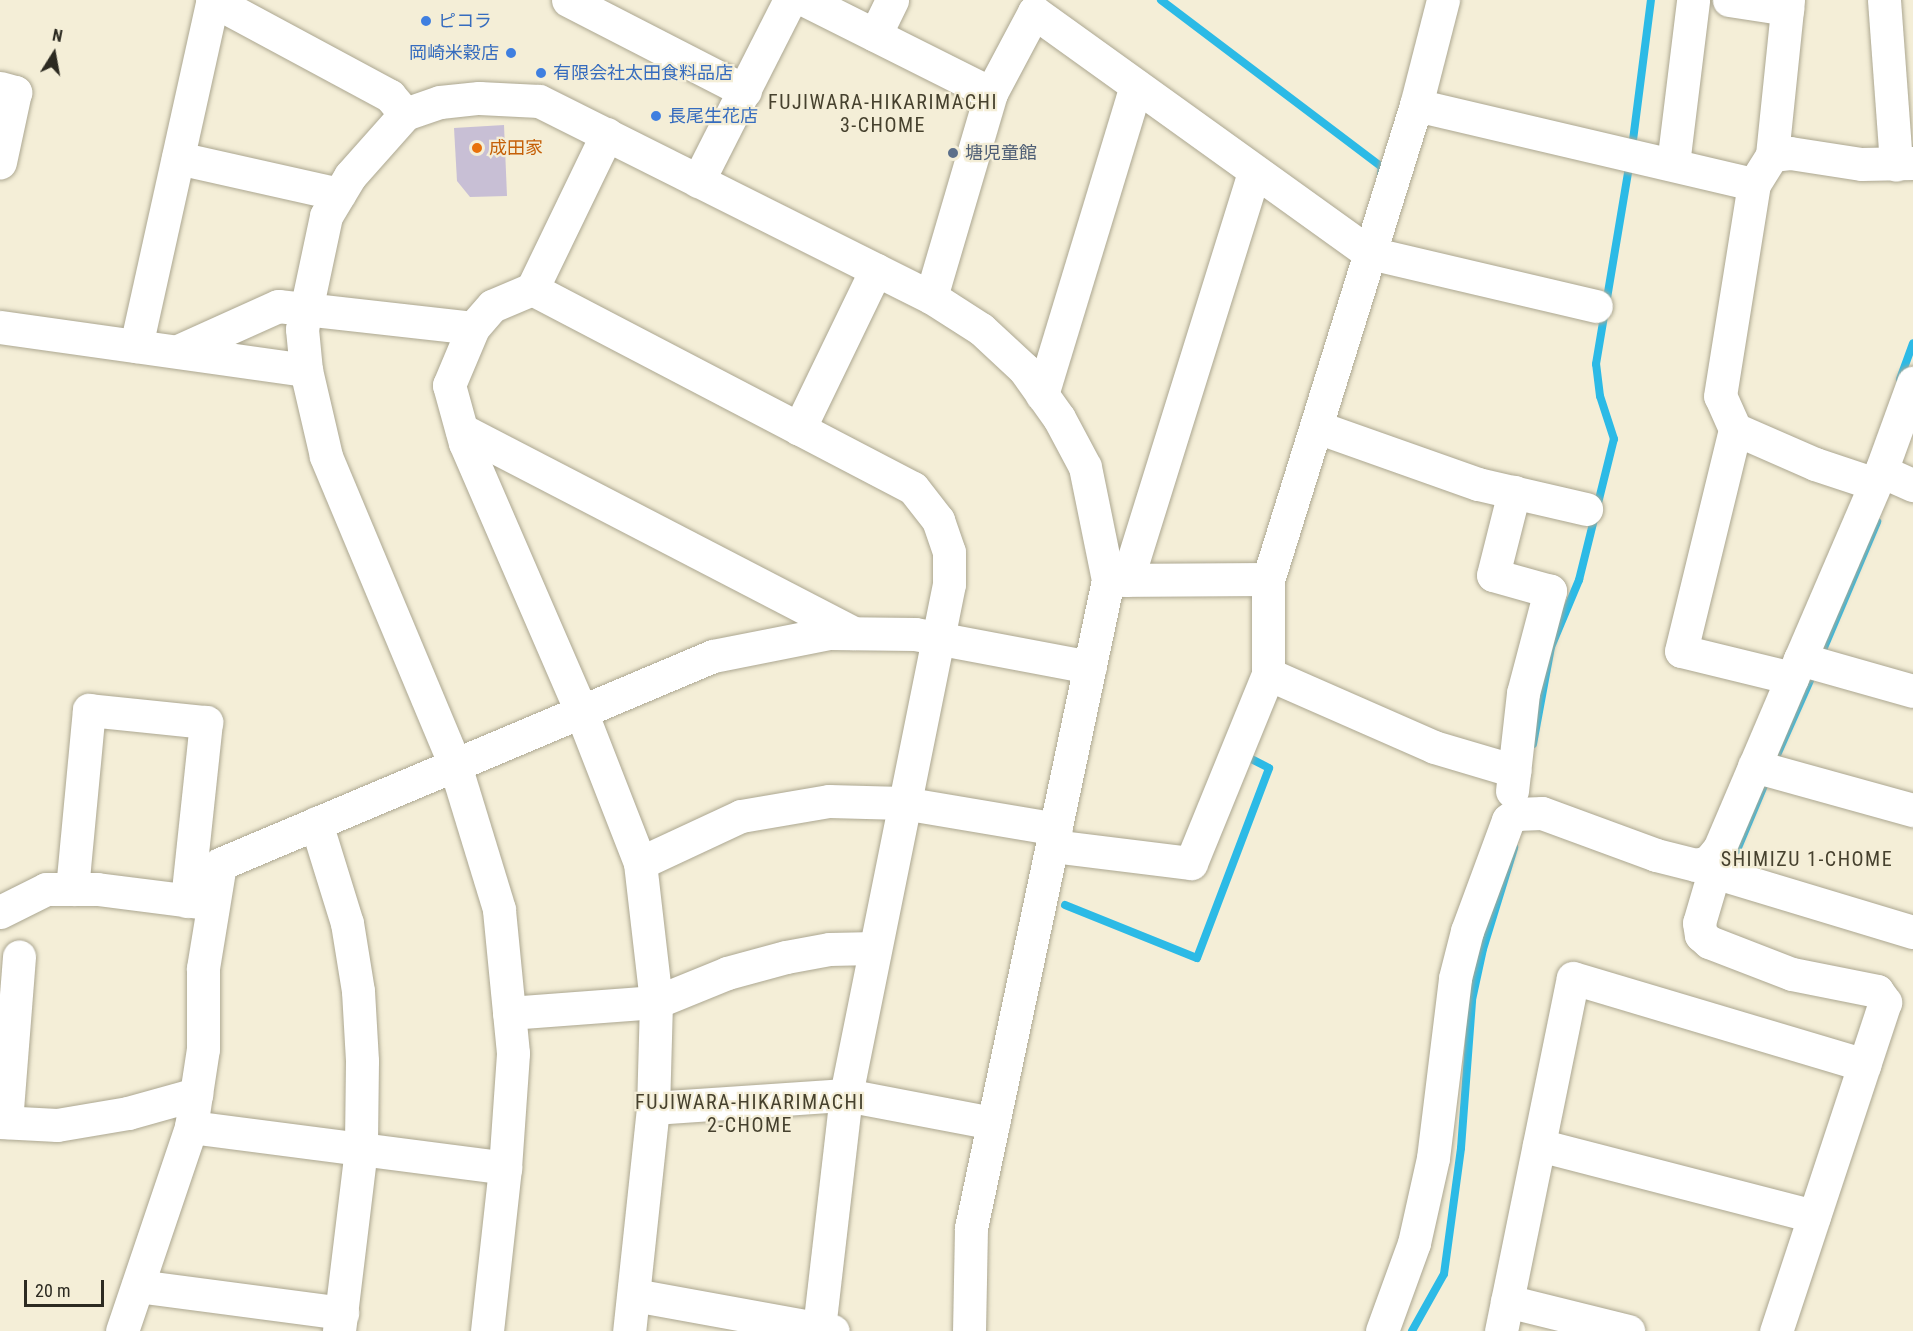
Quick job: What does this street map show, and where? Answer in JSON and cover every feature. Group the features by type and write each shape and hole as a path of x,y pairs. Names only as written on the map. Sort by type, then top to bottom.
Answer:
{"street":[{"path":"136,346 213,0 390,96 405,114"},
{"path":"568,0 744,91"},
{"path":"698,181 790,0"},
{"path":"805,0 992,93"},
{"path":"875,35 892,0"},
{"path":"640,863 741,816 829,801 903,803 1054,838 1191,863 1268,674 1268,579 1285,516 1317,427 1416,105 1443,0"},
{"path":"1673,164 1693,0"},
{"path":"1729,0 1787,4 1772,155 1754,184 1720,396 1735,429 1681,651 1806,666 1913,691"},
{"path":"1772,155 1905,164 1884,0"},
{"path":"931,297 992,93 1034,12 1370,253 1596,306"},
{"path":"1042,395 1136,86"},
{"path":"0,88 15,92 0,162"},
{"path":"487,1331 506,1168 513,1053 499,909 455,765 326,456 306,370 303,329 326,216 350,176 405,114 440,102 470,99 539,101 931,297 981,329 1024,369 1042,395 1085,467 1118,580"},
{"path":"1416,105 1754,184"},
{"path":"608,134 532,289 492,306 473,328 449,385 462,430 580,709 640,863 656,1002 653,1108 630,1331"},
{"path":"178,158 339,194"},
{"path":"969,1331 971,1228 1090,667 1254,171"},
{"path":"799,429 876,270"},
{"path":"532,289 913,488 939,520 949,552 949,584 935,638 846,1095 826,1330 634,1295"},
{"path":"176,352 278,306 306,311 473,328"},
{"path":"0,327 306,370"},
{"path":"1776,1331 1864,1065 1899,1004 1877,991 1792,974 1709,942 1701,935 1699,923 1711,867 1765,769 1913,382"},
{"path":"1317,427 1478,484 1586,509"},
{"path":"1735,429 1815,464 1913,485"},
{"path":"462,430 854,633"},
{"path":"1382,1331 1414,1243 1433,1158 1455,978 1467,931 1516,796 1523,693 1550,591 1493,574 1514,492"},
{"path":"1118,580 1268,579"},
{"path":"200,902 220,864 455,765 580,709 712,656 829,633 854,633 935,638 1090,667"},
{"path":"1268,674 1434,747 1516,796 1656,855 1711,867 1913,932"},
{"path":"72,889 89,710 206,722 200,902 203,1049 191,1127 122,1331"},
{"path":"1765,769 1913,810"},
{"path":"138,1286 340,1322 362,1149 358,990 347,923 316,824"},
{"path":"0,912 46,889 72,889 200,902"},
{"path":"509,1013 656,1002 727,973 786,957 830,949 875,948"},
{"path":"19,957 3,1122 57,1125 128,1113 196,1094"},
{"path":"1628,1331 1504,1316 1572,978 1864,1065"},
{"path":"653,1108 846,1095 993,1123"},
{"path":"191,1127 506,1168"},
{"path":"1539,1145 1814,1216"}],"building":[{"path":"504,125 507,196 470,197 457,181 454,128"}],"waterway":[{"path":"1161,0 1382,167 1381,174"},
{"path":"1632,148 1651,0"},
{"path":"1533,744 1551,647 1579,580 1614,439 1600,396 1596,364 1630,161"},
{"path":"1900,379 1913,343"},
{"path":"1820,657 1877,522"},
{"path":"1773,764 1815,669"},
{"path":"1065,905 1197,958 1269,768 1247,757 1249,751"},
{"path":"1737,850 1768,776"},
{"path":"1412,1331 1444,1274 1461,1148 1472,1000 1483,949 1514,848"}],"place":[{"name":"ピコラ","path":"426,21"},
{"name":"岡崎米穀店","path":"511,53"},
{"name":"有限会社太田食料品店","path":"541,73"},
{"name":"長尾生花店","path":"656,116"},
{"name":"成田家","path":"477,148"},
{"name":"塘児童館","path":"953,153"}],"district":[{"name":"FUJIWARA-HIKARIMACHI 3-CHOME","path":"883,114"},
{"name":"SHIMIZU 1-CHOME","path":"1807,859"},
{"name":"FUJIWARA-HIKARIMACHI 2-CHOME","path":"750,1114"}]}
